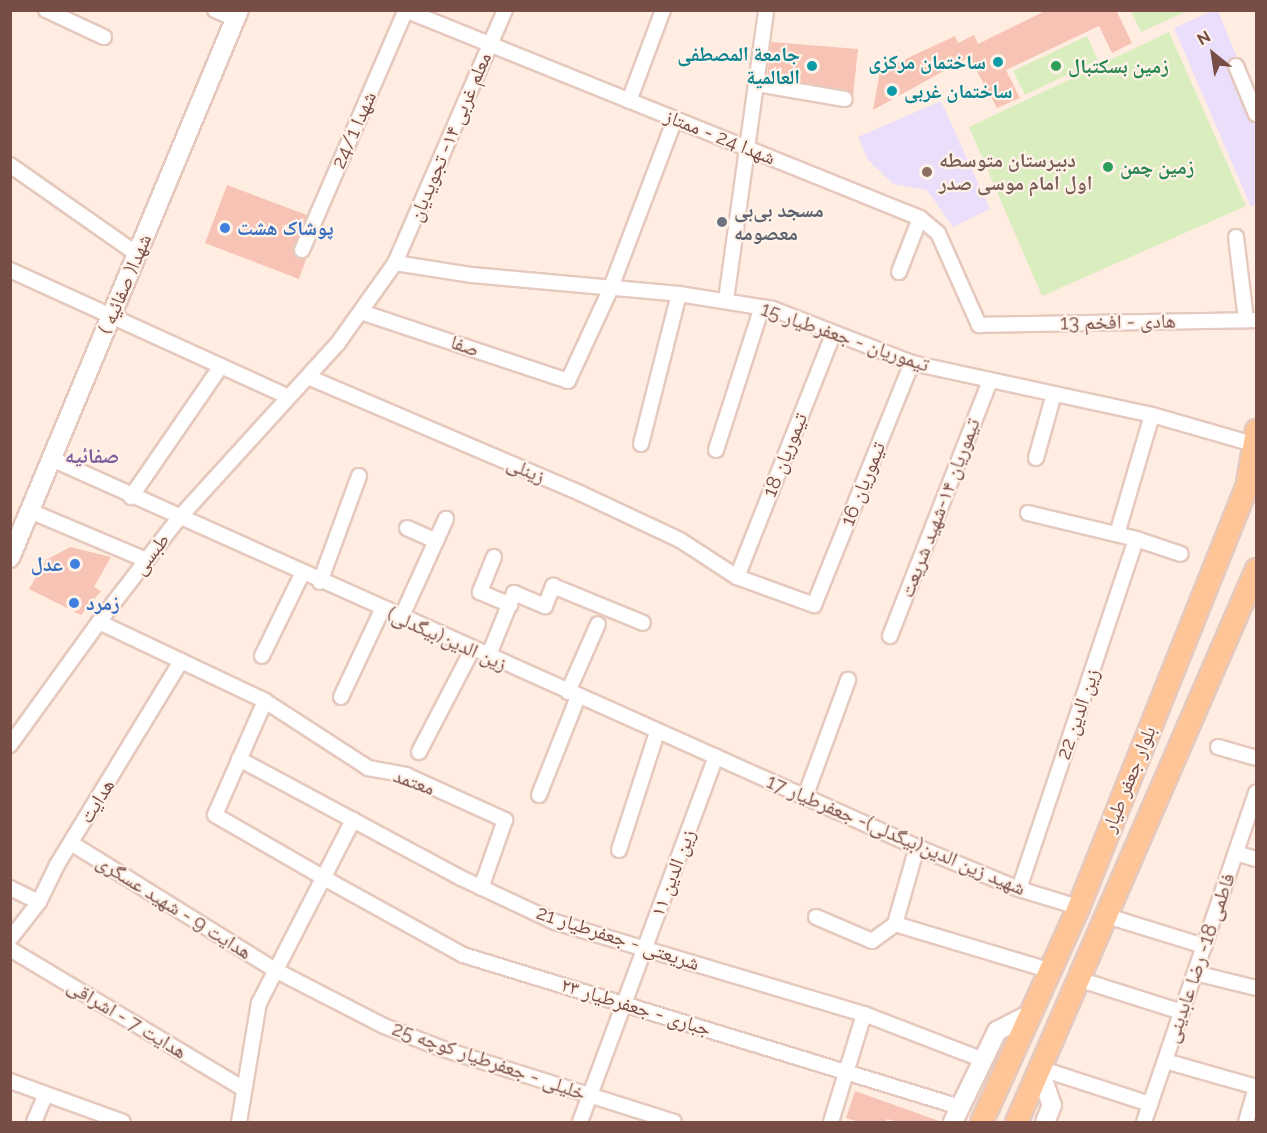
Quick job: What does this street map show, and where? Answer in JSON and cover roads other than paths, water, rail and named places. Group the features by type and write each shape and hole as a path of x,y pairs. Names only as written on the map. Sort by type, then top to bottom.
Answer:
{"main road":[{"name":"شهدا( صفائیه )","path":"10,558 238,15"},
{"name":"بلوار جعفر طیار","path":"981,1122 1077,907 1246,488 1255,437"},
{"path":"1246,488 1257,468"},
{"name":"بلوار جعفر طیار","path":"1016,1122 1257,569"},
{"path":"1077,907 1107,916"},
{"path":"956,1114 997,1031 1028,1015"},
{"path":"1039,1068 1052,1105 1045,1122"}],"street":[{"path":"46,10 104,37"},
{"path":"215,10 238,15"},
{"name":"معلم غربی ۱۴- تجویدیان","path":"361,312 395,263 505,10"},
{"path":"629,100 663,10"},
{"path":"726,300 766,10"},
{"name":"شهدا 24 - ممتاز","path":"406,11 921,218 938,233 979,325"},
{"name":"شهدا 24/1","path":"302,250 406,11"},
{"path":"1236,66 1257,114"},
{"path":"757,84 845,99"},
{"path":"610,290 675,119"},
{"path":"10,165 137,255"},
{"path":"899,272 921,218"},
{"path":"1236,237 1251,320"},
{"name":"تیموریان - جعفرطیار 15","path":"395,263 610,290 679,294 762,307 809,320 833,334 912,363 1255,437"},
{"path":"10,270 287,396"},
{"name":"صفا","path":"361,312 568,381 610,290"},
{"path":"641,444 679,294"},
{"path":"716,450 762,307"},
{"name":"طبسی","path":"10,746 99,622 178,519 287,396 308,377 361,312"},
{"name":"هادی - افخم 13","path":"979,325 1251,320"},
{"name":"تیموریان 18","path":"737,577 833,334"},
{"name":"تیموریان 16","path":"814,605 912,363"},
{"path":"131,497 221,366"},
{"name":"زینلی","path":"308,377 582,494 680,540 737,577 814,605"},
{"name":"تیموریان ۱۴-شهید شریعت","path":"890,636 990,381"},
{"path":"1036,458 1054,394"},
{"path":"1117,534 1152,415"},
{"name":"زین الدین(بیگدلی)","path":"52,459 178,519 716,758"},
{"path":"320,582 360,476"},
{"path":"30,511 146,560"},
{"path":"1028,513 1136,539 1181,554"},
{"path":"401,618 446,519"},
{"path":"407,528 436,541"},
{"name":"زین الدین 22","path":"1019,890 1136,539"},
{"path":"494,557 480,592 510,605"},
{"path":"262,656 302,574"},
{"path":"488,657 514,593 544,606 553,586 643,623"},
{"path":"341,697 382,610"},
{"name":"معتمد","path":"99,622 265,701 368,768 405,775 505,820 482,888"},
{"path":"539,795 598,624"},
{"path":"419,752 472,650"},
{"name":"هدایت","path":"10,939 39,902 71,843 181,661"},
{"path":"805,797 848,680"},
{"path":"239,759 265,701"},
{"path":"619,850 657,732"},
{"path":"1218,747 1257,758"},
{"name":"شهید زین الدین(بیگدلی)- جعفرطیار 17","path":"716,758 1019,890 1077,907"},
{"name":"زین الدین ۱۱","path":"580,1122 716,758"},
{"name":"جباری - جعفرطیار ۲۳","path":"239,759 215,815 463,955 848,1070 956,1114"},
{"name":"شریعتی - جعفرطیار 21","path":"239,759 482,888 555,922 864,1014 983,1060"},
{"name":"فاطمی 18- رضا عابدینی","path":"1144,1122 1257,793"},
{"path":"239,1122 259,1003 353,820"},
{"name":"هدایت 9 - شهید عسگری","path":"71,843 277,971"},
{"path":"816,917 872,941 895,924 917,847"},
{"path":"1236,853 1257,859"},
{"path":"10,888 39,902"},
{"path":"1107,916 1204,946"},
{"path":"895,924 1048,970"},
{"name":"هدایت 7 - اشراقی","path":"10,949 244,1089"},
{"name":"خلیلی - جعفرطیار کوچه 25","path":"277,971 384,1026 443,1049 674,1122"},
{"path":"1195,973 1257,988"},
{"path":"1078,979 1182,1012"},
{"path":"831,1122 864,1014"},
{"path":"1165,1061 1256,1087 1246,1122"},
{"path":"1039,1068 1150,1104"},
{"path":"10,1081 123,1122"},
{"path":"34,1122 46,1094"}],"place":[{"name":"ساختمان مرکزی","path":"998,62"},
{"name":"جامعة المصطفی العالمیة","path":"812,66"},
{"name":"زمین بسکتبال","path":"1056,66"},
{"name":"ساختمان غربی","path":"892,91"},
{"name":"زمین چمن","path":"1108,167"},
{"name":"دبیرستان متوسطه اول امام موسی صدر","path":"927,172"},
{"name":"مسجد بی‌بی معصومه","path":"722,222"},
{"name":"پوشاک هشت","path":"225,228"},
{"name":"عدل","path":"75,564"},
{"name":"زمرد","path":"74,603"}],"district":[{"name":"صفائیه","path":"92,456"}]}
